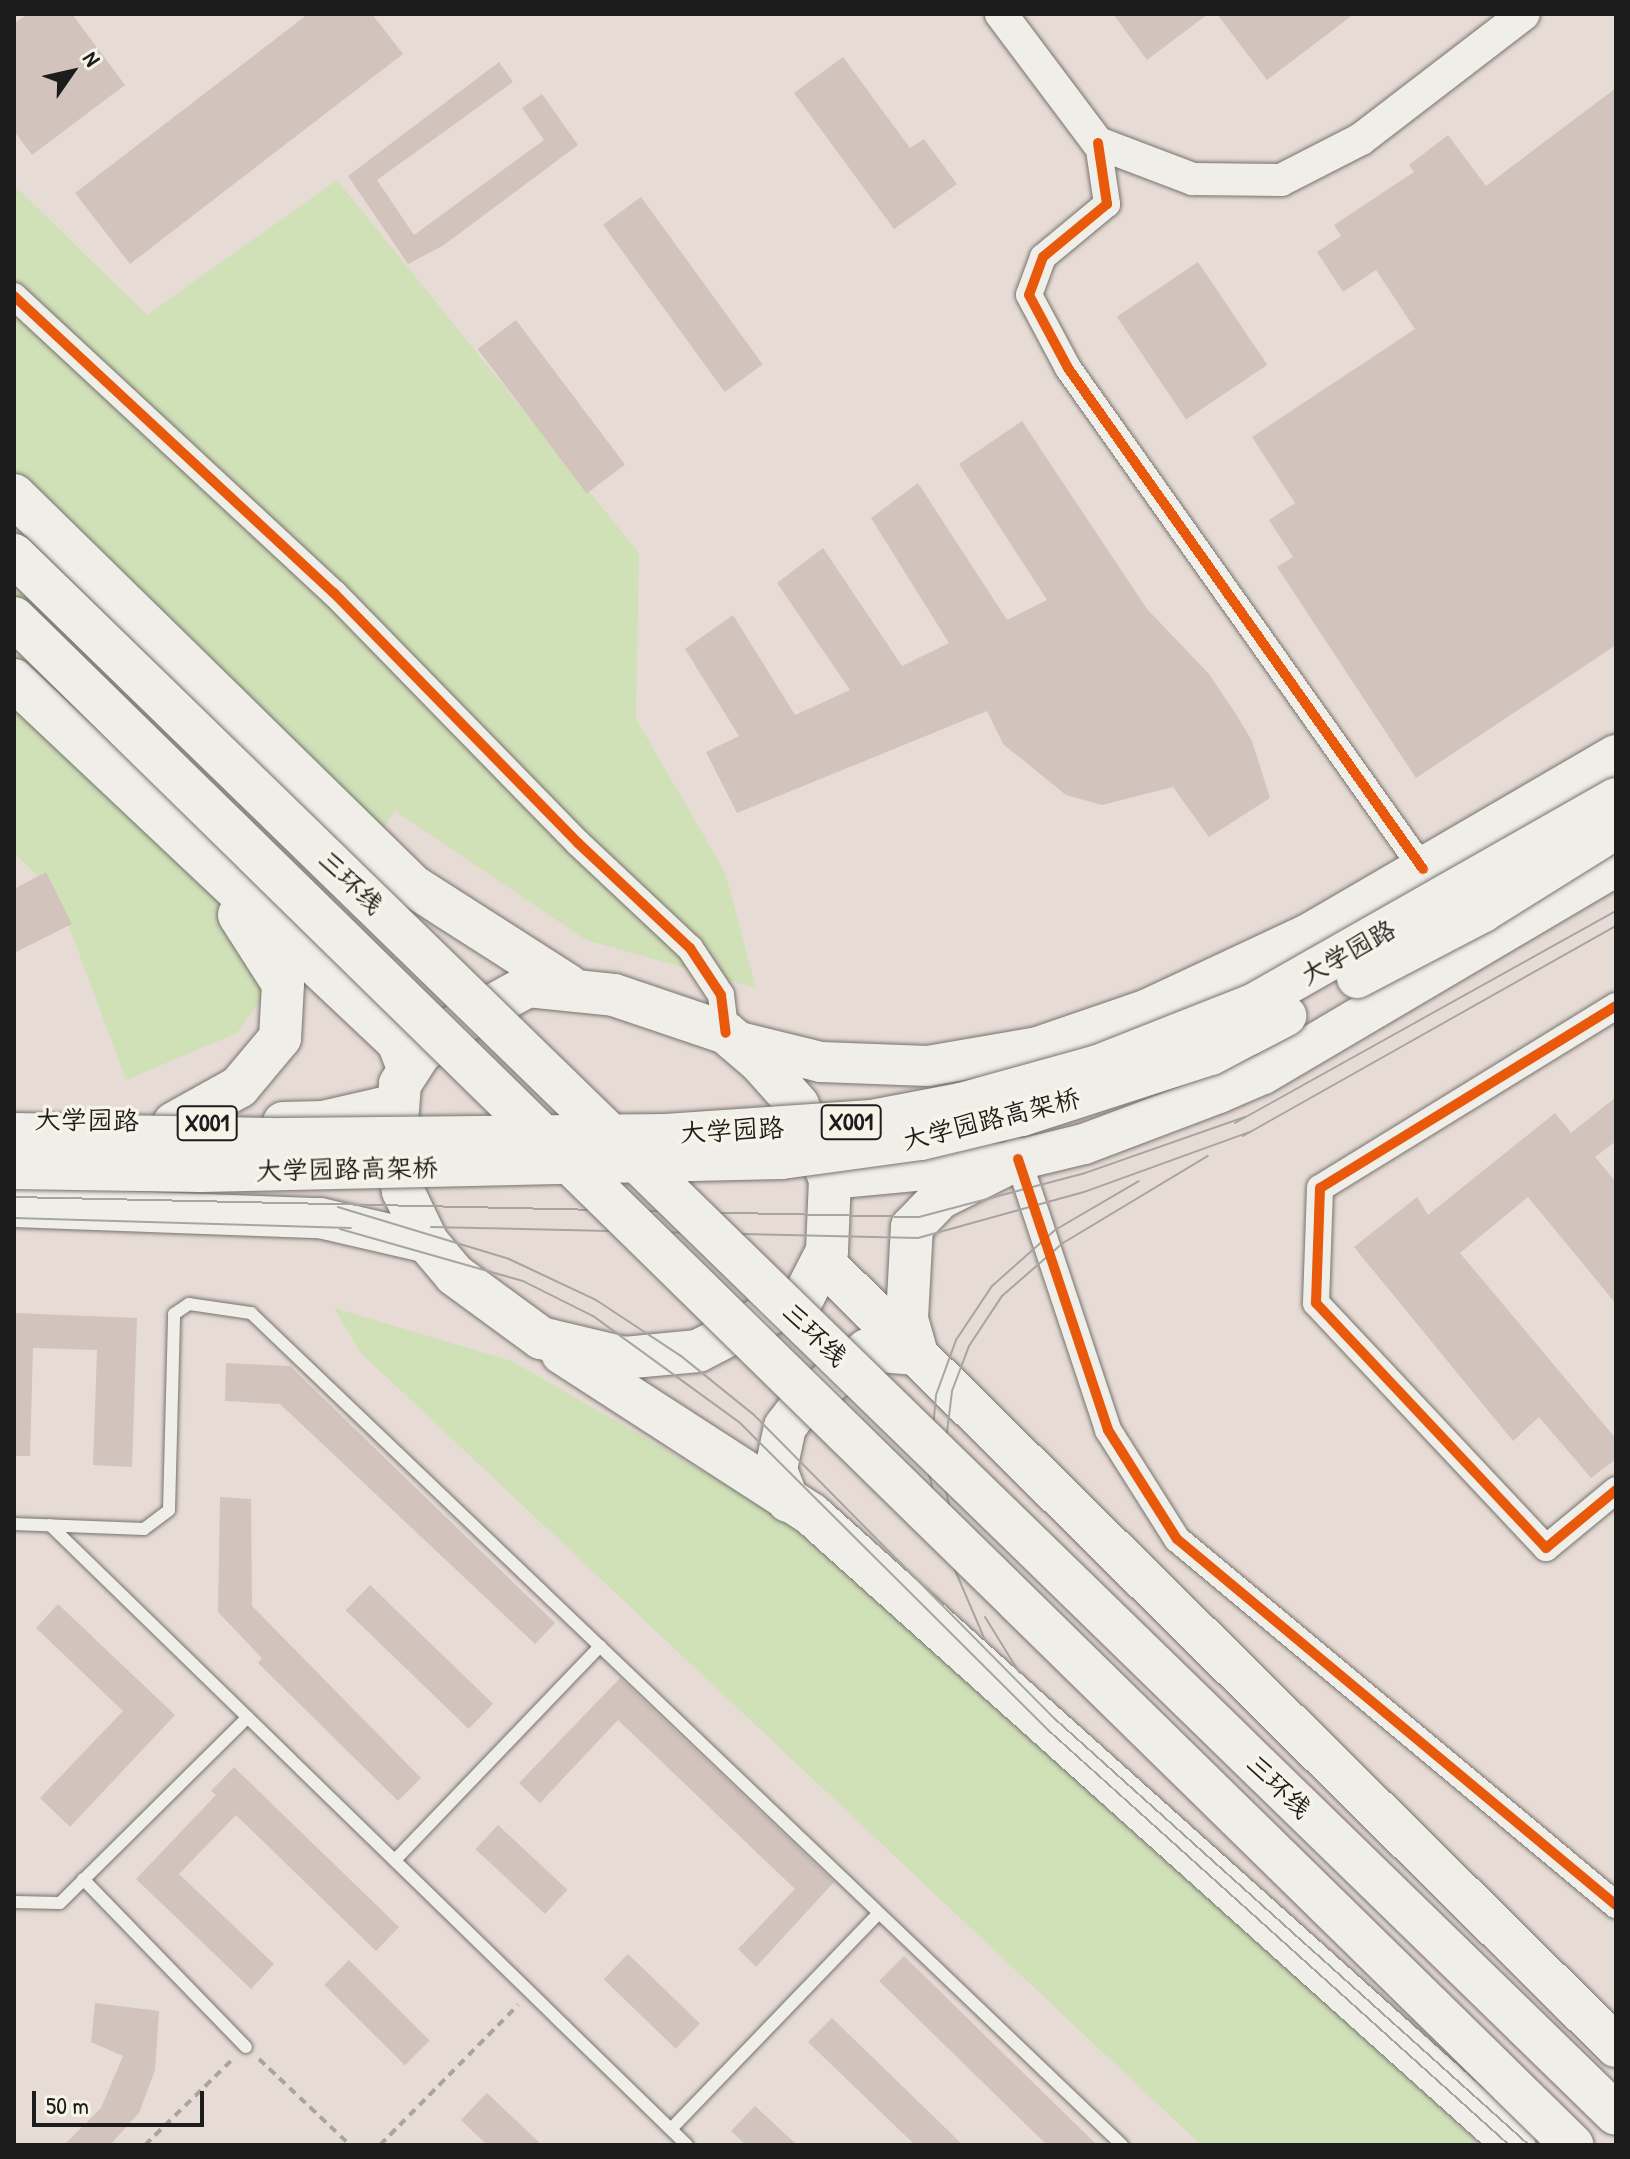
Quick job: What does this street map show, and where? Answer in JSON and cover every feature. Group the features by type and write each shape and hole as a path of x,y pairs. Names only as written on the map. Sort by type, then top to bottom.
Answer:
{"highway":[{"path":"14,495 413,886 572,988"},
{"name":"三环线","path":"14,555 1616,2114"},
{"name":"三环线","path":"14,618 1572,2145"},
{"path":"14,680 398,1042 403,1087 395,1148 403,1191 428,1243 455,1275 541,1338 788,1501 1515,2145"},
{"path":"174,1123 239,1087 263,1063 280,1038 285,1011 283,984 198,854"},
{"path":"403,1087 457,1025 528,986 572,988 614,995 730,1037 798,1105 830,1179 832,1223 824,1263 804,1296 698,1351 624,1358 541,1338"},
{"path":"917,1354 907,1318 912,1227 940,1198 1018,1159"},
{"path":"824,1263 1616,2046"},
{"path":"788,1501 776,1469 785,1427 800,1407 867,1350 917,1354"}],"main road":[{"path":"730,1037 821,1062 928,1066 1038,1047 1237,970 1423,869 1616,755"},
{"name":"大学园路","path":"14,1133 283,1138 666,1134 872,1120 961,1103 1098,1065 1253,1004 1616,798"},
{"name":"大学园路高架桥","path":"14,1169 217,1172 782,1159 921,1140 1022,1116 1211,1055 1483,912 1616,829"},
{"name":"X001","path":"830,1179 1018,1159 1084,1144 1263,1074 1616,866"},
{"name":"大学园路","path":"14,1119 174,1123 323,1121 403,1087"},
{"path":"14,1207 320,1218 428,1243"}],"street":[{"path":"1001,14 1098,143 1107,204 1043,257 1029,295 1068,368 1423,869"},
{"path":"1098,143 1193,179 1281,180 1361,139 1524,14"},
{"path":"14,296 334,593 578,843 690,948 721,995 730,1037"},
{"path":"1616,1006 1320,1188 1316,1303 1546,1548 1616,1490"},
{"path":"1018,1159 1108,1430 1177,1539 1616,1905"}],"lane":[{"path":"14,1524 144,1529 169,1510 174,1314 189,1304 251,1313 877,1915 1122,2145"},
{"path":"50,1525 687,2145"},
{"path":"396,1859 600,1646"},
{"path":"14,1902 60,1903 248,1717"},
{"path":"83,1879 246,2047"},
{"path":"671,2129 877,1915"}],"path":[{"path":"380,2145 531,1992"},
{"path":"145,2145 246,2047 350,2145"}],"green space":[{"path":"337,180 639,553 636,719 725,872 756,988 586,940 395,811 237,1033 126,1080 57,894 14,853 14,185 147,315"},
{"path":"334,1308 512,1361 749,1498 814,1496 1479,2145 1201,2145 361,1353"}],"building":[{"path":"27,14 72,14 125,85 32,155 14,131 14,24"},
{"path":"308,14 372,14 403,54 130,264 75,193"},
{"path":"1113,14 1208,14 1147,60"},
{"path":"1217,14 1354,14 1267,80"},
{"path":"843,57 910,148 924,139 957,184 894,229 794,93"},
{"path":"499,62 513,82 377,180 414,235 544,140 522,108 542,94 578,145 444,245 408,264 348,176"},
{"path":"1616,88 1616,645 1416,778 1277,567 1293,557 1269,520 1295,503 1252,437 1415,329 1376,270 1343,292 1317,252 1341,236 1334,225 1414,172 1409,165 1448,135 1486,186"},
{"path":"641,197 763,364 725,392 603,225"},
{"path":"1198,262 1267,365 1186,420 1117,317"},
{"path":"516,320 625,465 587,493 478,349"},
{"path":"1022,421 1147,609 1209,674 1234,711 1252,741 1270,798 1209,837 1173,787 1102,805 1066,795 1003,744 987,711 737,813 706,752 739,736 685,649 733,615 795,715 850,690 777,583 823,548 902,666 949,643 871,518 918,483 1007,620 1047,600 959,464"},
{"path":"46,872 72,924 14,953 14,889"},
{"path":"1616,1097 1616,1141 1595,1157 1616,1182 1616,1304 1528,1197 1460,1253 1616,1439 1616,1459 1591,1478 1539,1417 1513,1441 1354,1247 1417,1197 1428,1215 1555,1113 1571,1133"},
{"path":"14,1313 137,1318 132,1467 93,1465 97,1350 33,1348 30,1456 14,1456"},
{"path":"226,1363 290,1366 555,1623 535,1644 280,1404 225,1401"},
{"path":"220,1497 251,1499 252,1606 421,1778 398,1801 258,1663 262,1658 218,1612"},
{"path":"370,1585 493,1704 469,1729 346,1610"},
{"path":"58,1604 175,1715 70,1827 40,1798 123,1711 36,1628"},
{"path":"620,1678 834,1882 756,1967 738,1949 795,1889 618,1720 540,1803 519,1783"},
{"path":"234,1767 399,1927 376,1951 236,1815 179,1874 274,1964 251,1989 136,1879 216,1795 211,1791"},
{"path":"498,1825 567,1890 545,1914 475,1849"},
{"path":"628,1954 700,2023 676,2049 604,1979"},
{"path":"904,1956 1097,2145 1047,2145 879,1981"},
{"path":"349,1960 430,2041 405,2065 324,1985"},
{"path":"95,2003 159,2011 155,2070 139,2113 110,2145 64,2145 101,2108 123,2056 91,2042"},
{"path":"832,2018 963,2145 915,2145 808,2042"},
{"path":"487,2093 542,2145 487,2145 461,2120"},
{"path":"755,2106 797,2145 746,2145 731,2131"}],"tram line":[{"path":"1235,1123 1616,911"},
{"path":"1243,1136 1616,926"},
{"path":"14,1197 919,1217 1082,1174 1245,1117"},
{"path":"431,1227 918,1238 1084,1192 1250,1132"},
{"path":"954,1527 942,1473 952,1391 969,1346 1002,1296 1063,1243 1208,1156"},
{"path":"985,1640 952,1563 929,1475 936,1395 956,1340 992,1286 1055,1230 1139,1181"},
{"path":"338,1207 509,1259 596,1300 681,1356 753,1414 1055,1719 1529,2145"},
{"path":"14,1218 351,1228"},
{"path":"340,1229 523,1281 593,1316 739,1422 1048,1730 1509,2145"},
{"path":"985,1617 1019,1672"}],"cycle path":[{"path":"1098,143 1107,204 1043,257 1029,295 1068,368 1423,869"},
{"path":"14,296 334,593 578,843 690,948 721,995 726,1033"},
{"path":"1616,1006 1320,1188 1316,1303 1546,1548 1616,1490"},
{"path":"1018,1159 1108,1430 1177,1539 1616,1905"}]}
